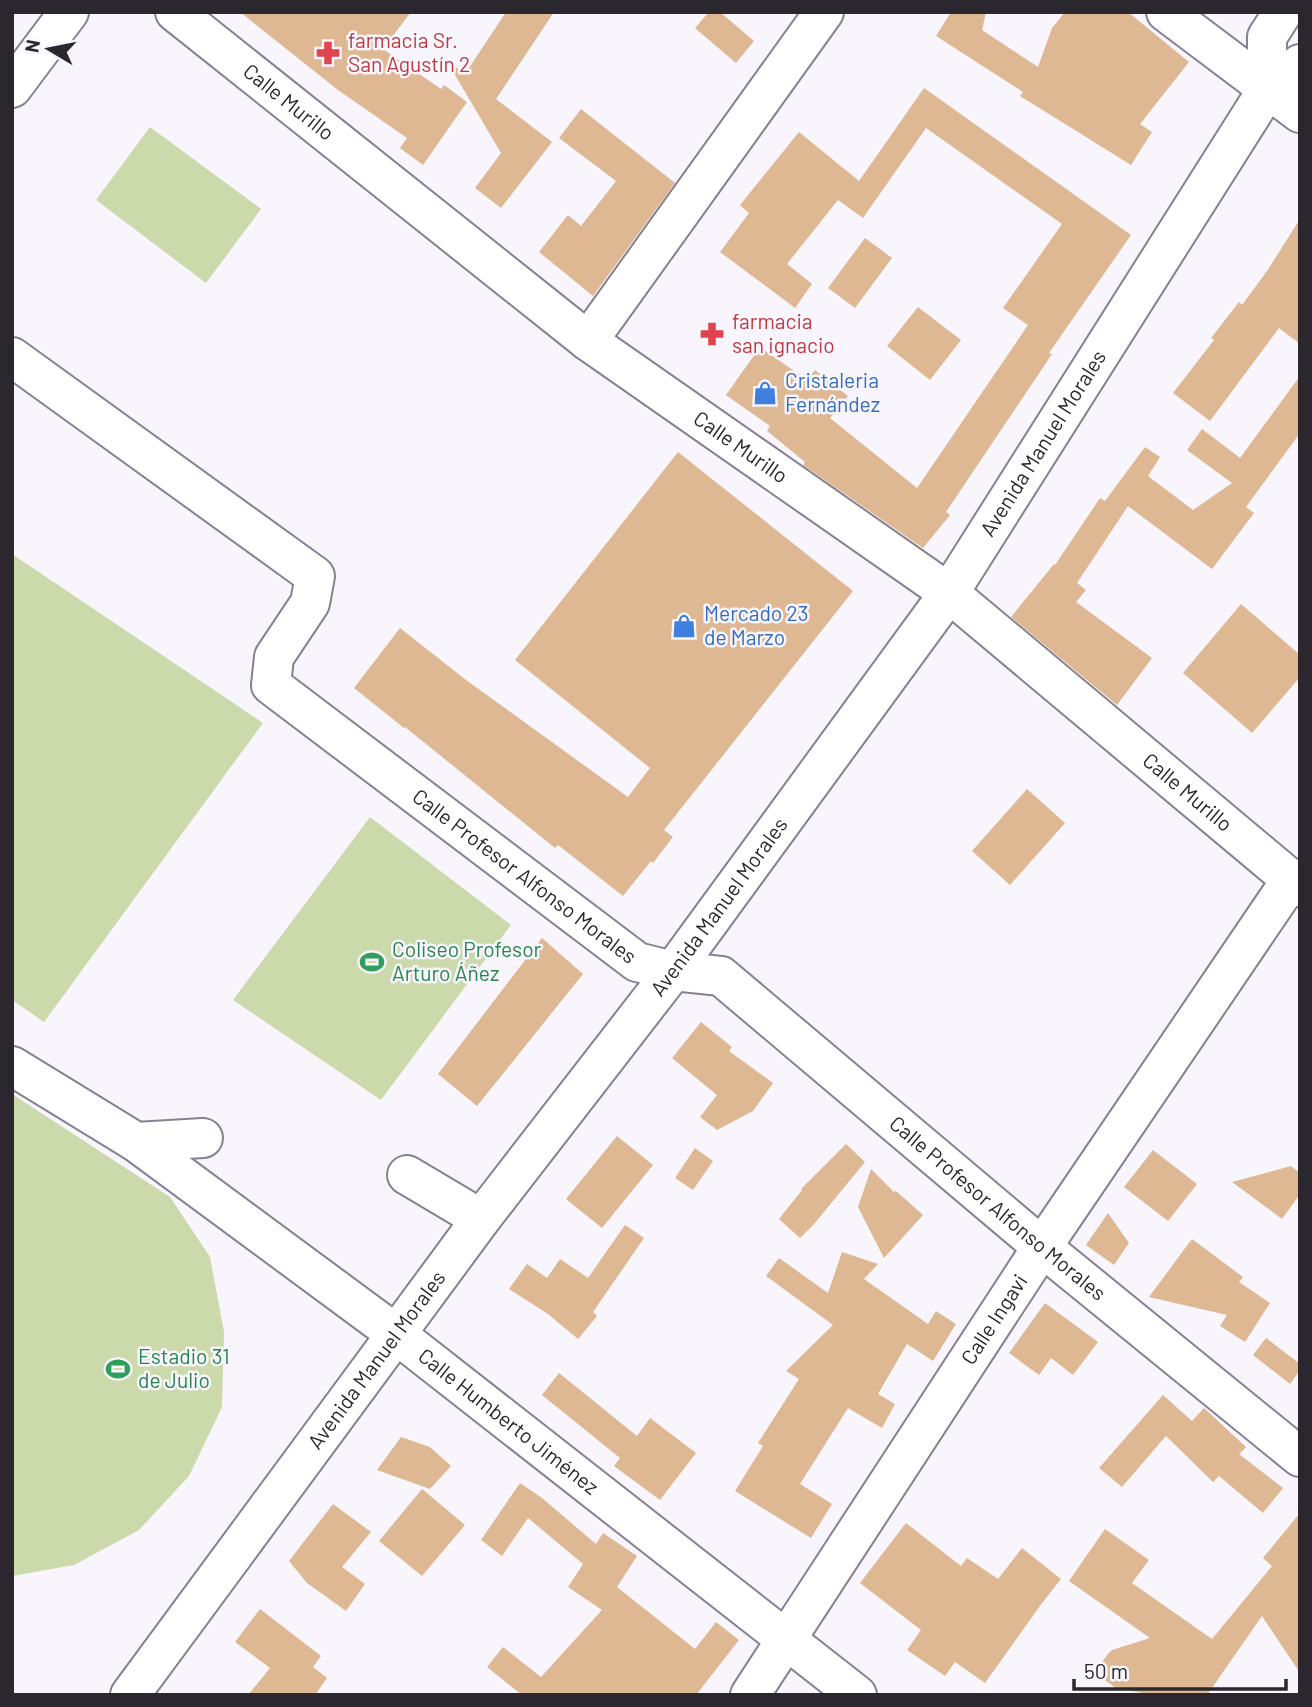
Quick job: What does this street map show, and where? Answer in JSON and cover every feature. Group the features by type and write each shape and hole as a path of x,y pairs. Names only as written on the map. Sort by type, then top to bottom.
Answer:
{"street":[{"path":"12,88 69,12"},
{"name":"Calle Murillo","path":"175,12 588,341 948,593 1296,884"},
{"path":"588,341 824,12"},
{"path":"1166,12 1300,113"},
{"path":"1267,90 1267,37 1283,12"},
{"name":"Avenida Manuel Morales","path":"130,1695 481,1219 673,971 948,593 1267,90 1300,65"},
{"name":"Calle Profesor Alfonso Morales","path":"12,357 315,576 310,603 274,657 271,685 637,962 673,971 721,976 1042,1247 1300,1457"},
{"name":"Calle Ingavi","path":"750,1695 1042,1247 1296,884"},
{"name":"Calle Humberto Jiménez","path":"12,1066 136,1142 396,1334 857,1695"},
{"path":"136,1142 203,1138"},
{"path":"407,1175 481,1219"}],"green space":[{"path":"150,127 261,209 206,283 96,200"},
{"path":"12,554 263,723 44,1022 12,1000"},
{"name":"Coliseo Profesor Arturo Áñez","path":"370,817 511,925 381,1100 233,1000"},
{"name":"Estadio 31 de Julio","path":"12,1094 170,1197 210,1257 224,1332 222,1407 189,1476 139,1530 74,1565 12,1576"}],"building":[{"path":"240,12 411,12 383,49 441,89 444,85 467,102 423,165 400,148 407,138 338,90"},
{"path":"506,12 554,12 496,99 552,142 501,208 475,188 501,153 448,63 465,74"},
{"path":"709,12 720,12 754,41 736,63 695,28"},
{"path":"951,12 986,12 982,30 1038,67 1052,28 1065,12 1128,12 1189,62 1140,124 1152,132 1131,165 1020,96 1023,92 936,36"},
{"path":"924,88 1131,235 1049,353 1052,354 946,512 950,515 923,548 803,465 805,462 767,431 770,426 726,395 760,347 807,380 815,370 848,396 830,418 917,488 1028,325 1003,308 1062,224 926,128 863,218 838,200 787,264 812,284 795,308 720,252 749,213 740,205 799,132 859,181"},
{"path":"581,109 675,183 593,296 539,252 568,215 581,226 616,181 559,138"},
{"path":"1300,219 1300,344 1279,328 1210,421 1173,393 1214,340 1211,338 1239,302 1242,305 1267,271"},
{"path":"865,238 892,258 855,308 828,288"},
{"path":"918,307 961,340 930,380 887,346"},
{"path":"1300,376 1300,433 1246,507 1254,513 1212,569 1128,506 1077,583 1086,590 1076,602 1152,658 1117,705 1011,617 1055,565 1100,498 1105,501 1145,447 1160,457 1148,476 1193,510 1232,483 1187,450 1202,429 1240,458"},
{"name":"Mercado 23 de Marzo","path":"678,452 853,591 664,830 673,837 623,896 558,845 555,848 354,688 400,628 466,680 628,797 650,768 515,660"},
{"path":"1241,604 1300,655 1300,677 1252,733 1183,673"},
{"path":"1027,789 1065,823 1010,885 972,851"},
{"path":"542,938 583,974 477,1106 438,1074"},
{"path":"701,1022 732,1047 729,1051 773,1083 753,1111 717,1130 700,1117 717,1095 672,1058"},
{"path":"617,1136 653,1165 602,1228 566,1199"},
{"path":"846,1144 865,1162 800,1238 779,1219 801,1189"},
{"path":"695,1148 713,1161 693,1190 675,1178"},
{"path":"1153,1150 1197,1184 1168,1221 1124,1187"},
{"path":"1291,1166 1300,1173 1300,1194 1282,1219 1232,1182"},
{"path":"871,1169 923,1215 884,1258 858,1207"},
{"path":"1108,1213 1129,1243 1114,1265 1086,1245"},
{"path":"625,1225 644,1238 593,1312 597,1316 578,1339 548,1314 509,1289 527,1264 547,1278 560,1259 588,1278"},
{"path":"1192,1239 1243,1277 1239,1282 1270,1303 1245,1342 1220,1326 1227,1315 1149,1297"},
{"path":"842,1252 878,1264 864,1279 928,1324 936,1311 956,1324 933,1361 907,1344 878,1394 895,1404 882,1428 848,1408 800,1484 832,1504 811,1538 735,1491 763,1446 758,1443 799,1379 786,1371 833,1325 766,1276 779,1258 828,1293"},
{"path":"1045,1303 1098,1342 1073,1375 1051,1358 1039,1375 1009,1353"},
{"path":"1266,1338 1300,1364 1300,1370 1290,1384 1253,1355"},
{"path":"559,1373 637,1436 650,1418 696,1453 660,1500 614,1466 620,1458 542,1395"},
{"path":"1163,1395 1192,1421 1204,1408 1246,1447 1239,1454 1283,1488 1263,1513 1219,1476 1213,1482 1166,1436 1122,1487 1099,1468"},
{"path":"401,1437 430,1447 451,1466 430,1489 377,1470"},
{"path":"520,1483 596,1544 603,1533 637,1556 617,1587 695,1649 716,1622 739,1640 696,1695 522,1695 487,1667 503,1647 541,1677 602,1610 568,1587 583,1564 528,1518 502,1556 481,1540"},
{"path":"422,1489 465,1525 422,1576 379,1541"},
{"path":"333,1504 371,1532 342,1567 365,1584 346,1611 307,1583 289,1561"},
{"path":"1300,1513 1300,1673 1262,1616 1207,1695 1153,1695 1116,1688 1105,1680 1103,1661 1112,1650 1150,1638 1069,1581 1105,1529 1149,1560 1132,1583 1212,1639 1272,1566 1263,1558"},
{"path":"906,1523 961,1566 967,1558 998,1579 1022,1548 1061,1579 985,1683 955,1662 945,1676 907,1650 921,1630 860,1583"},
{"path":"260,1609 321,1656 313,1667 327,1678 315,1695 248,1695 270,1668 235,1642"}],"place":[{"name":"farmacia Sr. San Agustín 2","path":"328,53"},
{"name":"farmacia san ignacio","path":"712,334"},
{"name":"Cristaleria Fernández","path":"765,393"},
{"name":"Mercado 23 de Marzo","path":"684,626"},
{"name":"Coliseo Profesor Arturo Áñez","path":"372,962"},
{"name":"Estadio 31 de Julio","path":"118,1369"}]}
